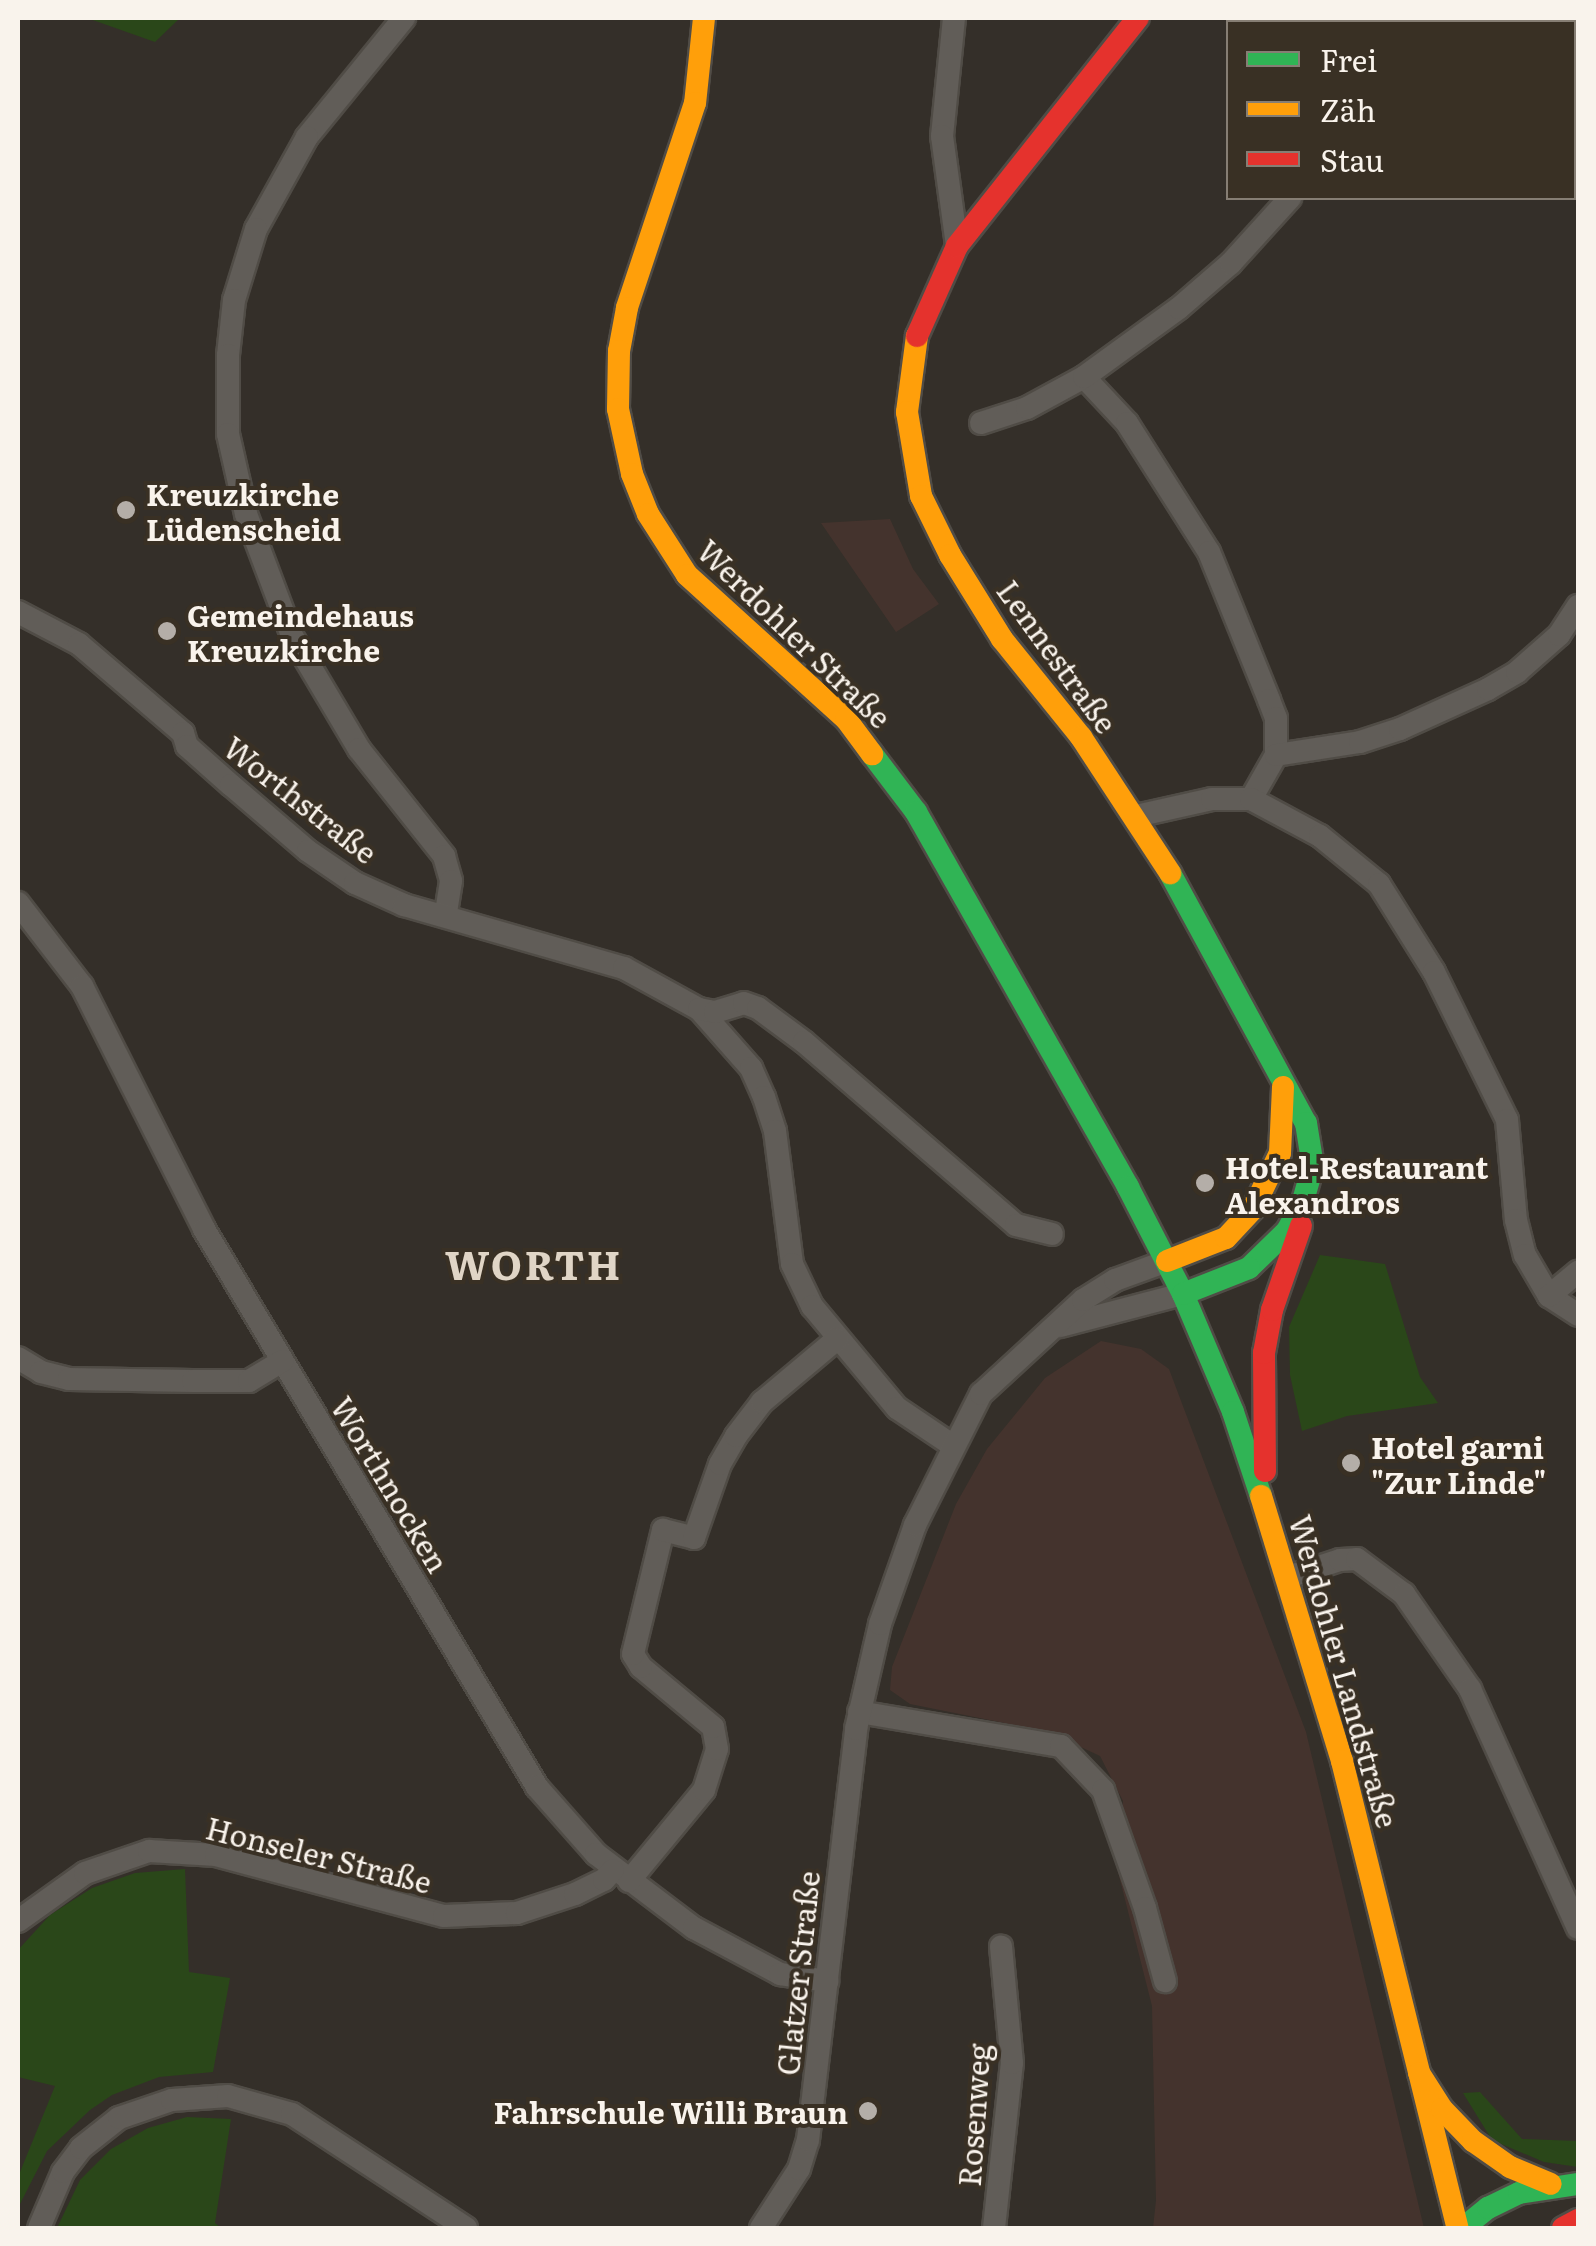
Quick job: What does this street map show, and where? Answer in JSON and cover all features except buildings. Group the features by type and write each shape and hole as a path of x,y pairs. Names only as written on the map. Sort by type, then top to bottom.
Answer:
{"main road":[{"name":"Werdohler Straße","path":"704,18 694,103 671,184 627,308 619,350 618,410 632,474 648,514 687,575 846,719 894,779 1008,971 1183,1294"},
{"name":"Lennestraße","path":"1138,18 958,246 930,296 910,364 907,412 922,496 950,555 1002,639 1081,736 1136,816 1306,1123 1313,1166"},
{"name":"Lennestraße","path":"1167,1261 1226,1238 1264,1192 1284,1132 1278,1068"},
{"path":"1183,1294 1234,1277 1276,1245 1303,1202 1313,1166"},
{"path":"1266,1506 1264,1353 1272,1310 1305,1212 1313,1166"},
{"name":"Werdohler Landstraße","path":"1183,1294 1266,1506 1288,1576 1347,1780 1419,2072"},
{"path":"1419,2072 1442,2109 1473,2141 1510,2167 1552,2184"},
{"path":"1419,2072 1460,2228 1504,2199 1552,2184 1578,2184"},
{"path":"1562,2228 1578,2220"}],"street":[{"path":"404,18 306,137 256,229 234,300 228,355 228,434 246,514 292,636 359,749 444,856 451,881 446,914"},
{"path":"954,18 942,136 958,246"},
{"path":"981,423 1027,408 1084,377 1179,308 1240,253 1288,200"},
{"path":"1084,377 1127,423 1208,552 1276,718 1276,756 1251,799"},
{"path":"1276,756 1314,753 1374,738 1488,689 1517,672 1560,635 1578,606"},
{"name":"Worthstraße","path":"18,612 79,644 184,733 186,746 308,851 355,883 404,905 624,968 700,1009 751,1068 764,1097 775,1131 792,1264 812,1306 905,1416 952,1445"},
{"path":"1136,816 1212,799 1251,799 1320,836 1360,866 1410,929 1507,1120 1516,1220 1525,1256 1549,1296 1578,1315"},
{"name":"Worthnocken","path":"18,903 82,986 204,1229 537,1787 621,1875 694,1928 780,1974 827,1981"},
{"path":"700,1009 715,1012 744,1003 758,1008 804,1042 1016,1226 1052,1234"},
{"name":"Glatzer Straße","path":"761,2228 798,2169 808,2140 859,1712 889,1594 952,1445 980,1394 1100,1288 1167,1261"},
{"path":"1549,1296 1578,1272"},
{"name":"Glatzer Straße","path":"1052,1329 1183,1294"},
{"name":"Honseler Straße","path":"18,1921 85,1873 149,1851 216,1855 444,1916 517,1913 621,1875 704,1790 718,1750 714,1727 641,1667 633,1654 662,1530 694,1538 720,1464 745,1424 762,1402 837,1339"},
{"path":"18,1358 41,1372 69,1379 248,1382 282,1361"},
{"path":"1288,1576 1356,1559 1404,1594 1470,1688 1578,1928"},
{"path":"859,1712 1061,1746 1103,1790 1145,1908 1165,1981"},
{"name":"Rosenweg","path":"994,2228 1012,2063 1001,1947"},
{"path":"39,2228 63,2172 100,2132 119,2118 172,2100 228,2096 256,2100 292,2114 466,2228"}],"shaded area":[{"path":"890,519 913,569 939,604 896,632 821,523"},
{"path":"1101,1341 1141,1349 1169,1369 1306,1732 1424,2228 1153,2228 1156,2200 1152,2006 1115,1860 1123,1801 1100,1756 1049,1732 910,1704 890,1690 892,1667 956,1504 987,1449 1045,1378"}],"green space":[{"path":"87,18 180,18 155,42"},
{"path":"1320,1255 1385,1264 1420,1377 1438,1403 1347,1416 1302,1431 1290,1375 1289,1327"},
{"path":"185,1869 189,1972 230,1978 213,2072 159,2077 112,2095 90,2110 47,2151 18,2208 18,2177 55,2086 18,2077 18,1950 50,1915 92,1888 135,1873"},
{"path":"1480,2092 1522,2139 1578,2141 1578,2167 1544,2162 1492,2140 1463,2093"},
{"path":"187,2117 231,2119 215,2223 221,2228 57,2228 80,2180 111,2149 148,2128"}],"traffic: fast":[{"path":"872,754 916,812 1128,1187 1183,1294 1233,1412 1261,1496"},
{"path":"1170,873 1306,1123 1313,1166 1303,1202 1287,1231 1249,1268 1183,1294"},
{"path":"1463,2228 1488,2208 1519,2193 1578,2184"}],"traffic: slow":[{"path":"704,18 695,103 627,308 619,351 618,409 632,474 648,514 687,575 846,719 872,754"},
{"path":"917,336 907,412 921,496 950,555 1002,639 1081,737 1170,873"},
{"path":"1167,1261 1226,1238 1253,1209 1280,1153 1283,1087"},
{"path":"1261,1496 1342,1761 1458,2228"},
{"path":"1419,2073 1442,2109 1473,2141 1510,2167 1551,2184"}],"traffic: jam":[{"path":"917,336 957,246 1138,18"},
{"path":"1265,1471 1264,1353 1272,1310 1301,1226"},
{"path":"1563,2228 1578,2220"}],"place":[{"name":"Kreuzkirche Lüdenscheid","path":"126,510"},
{"name":"Gemeindehaus Kreuzkirche","path":"167,631"},
{"name":"Hotel-Restaurant Alexandros","path":"1205,1183"},
{"name":"Hotel garni \"Zur Linde\"","path":"1351,1463"},
{"name":"Fahrschule Willi Braun","path":"868,2111"}],"district":[{"name":"WORTH","path":"534,1263"}]}
